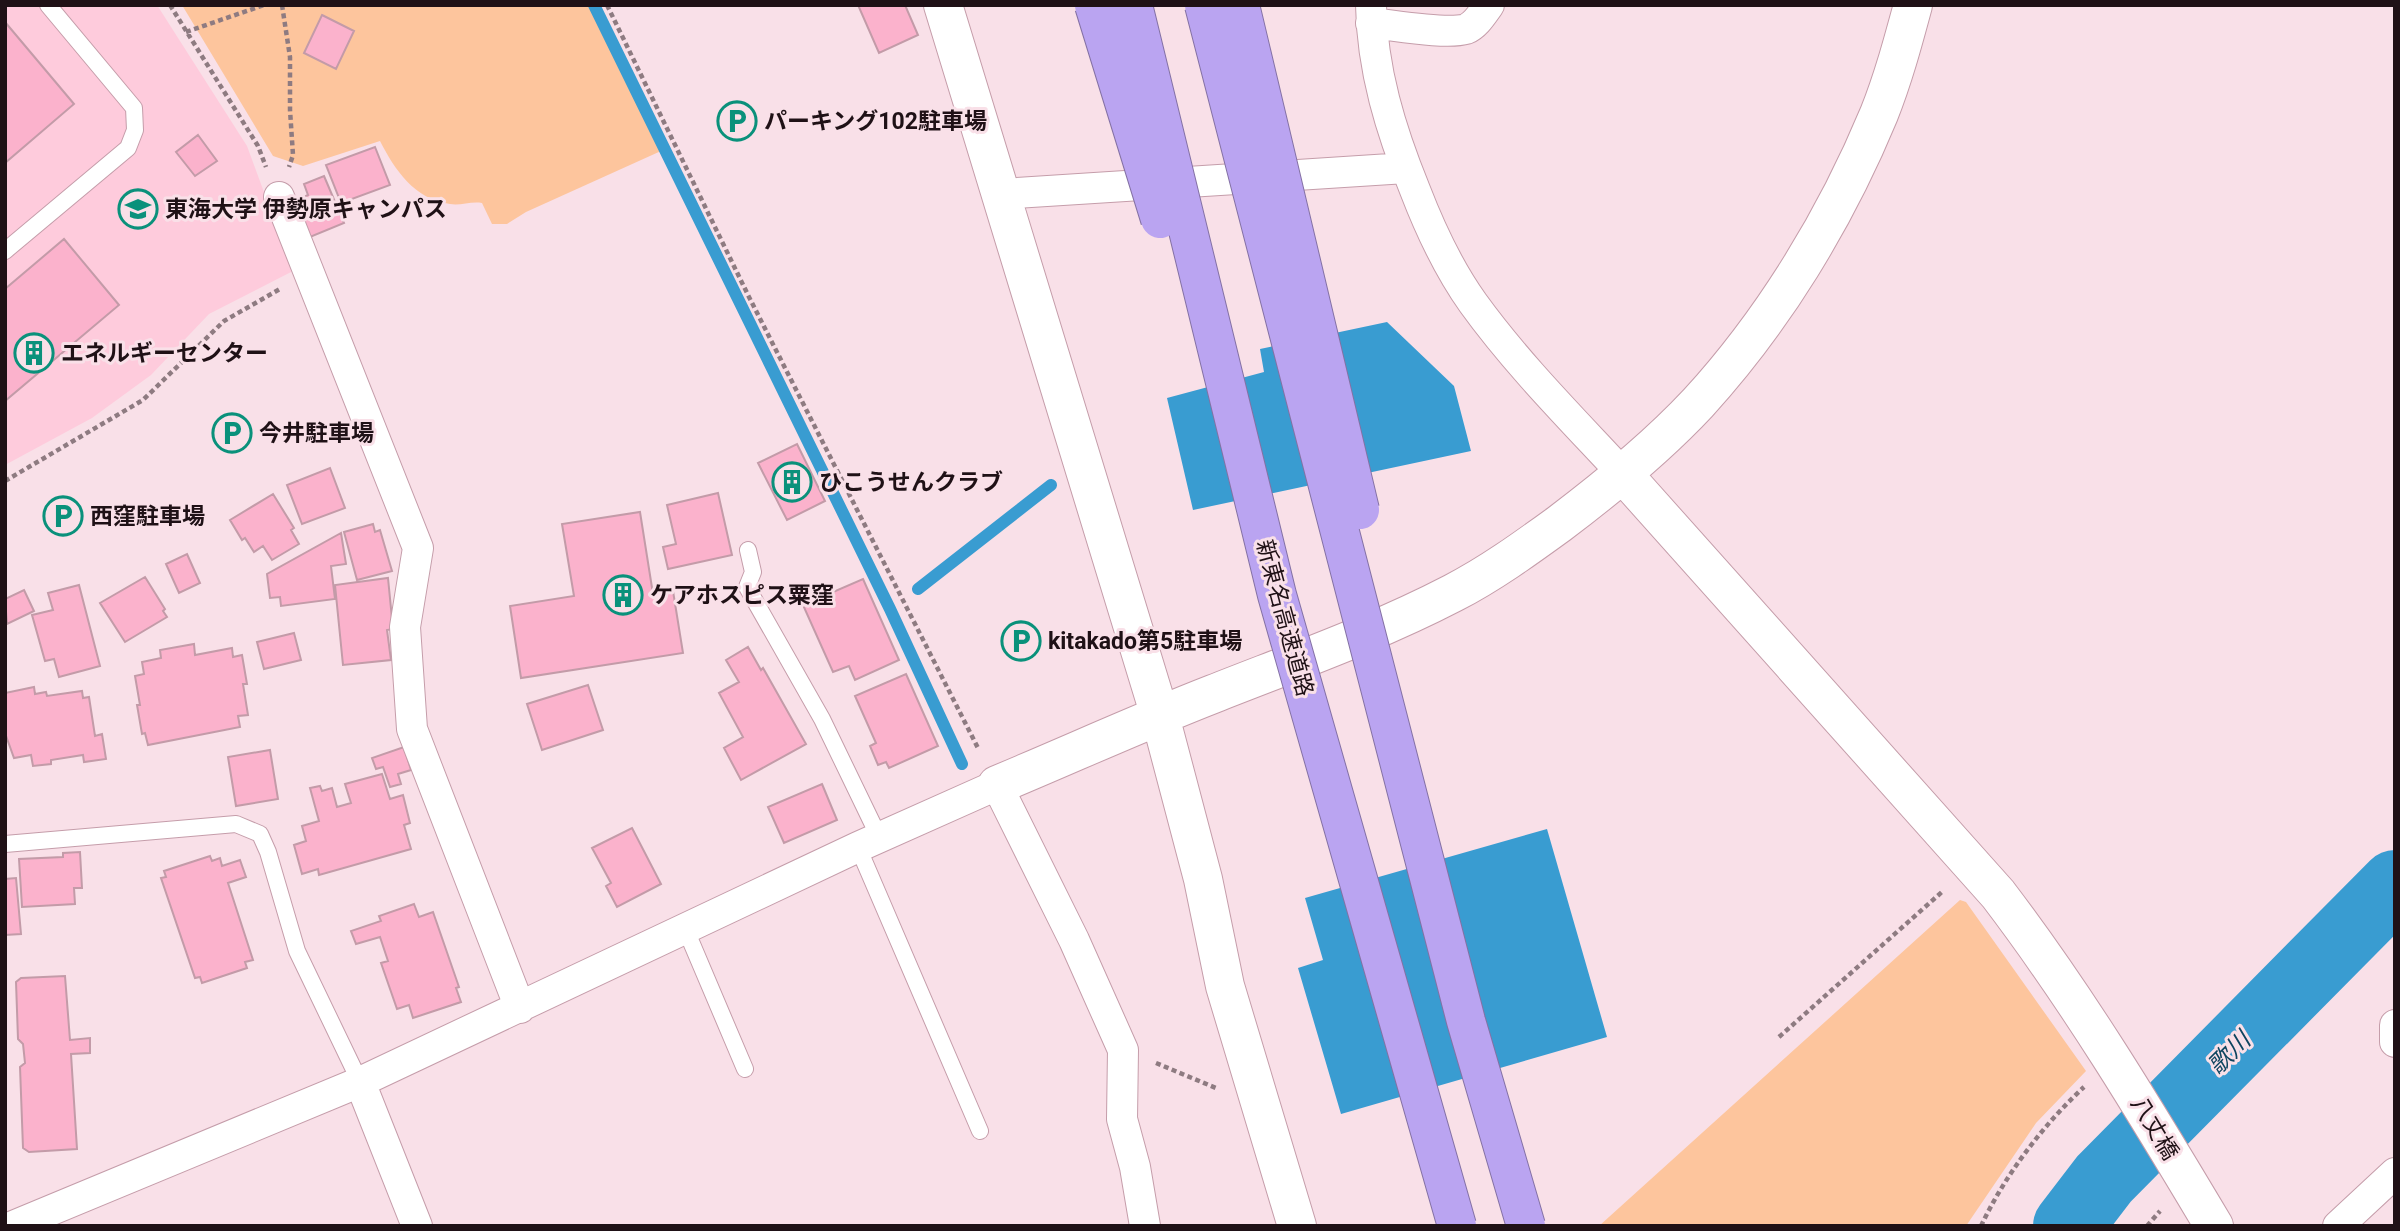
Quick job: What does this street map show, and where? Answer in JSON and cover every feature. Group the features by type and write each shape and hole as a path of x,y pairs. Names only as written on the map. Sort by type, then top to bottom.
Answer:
{"highway":[{"path":"1094,5 1278,595"},
{"name":"新東名高速道路","path":"1133,5 1278,595 1457,1226"},
{"path":"1204,5 1466,1021 1526,1226"},
{"path":"1240,5 1362,517 1412,813"}],"street":[{"path":"943,5 1160,716 1203,879 1225,986 1297,1226"},
{"path":"1489,5 1477,21 1466,29 1447,30 1371,14 1388,120 1430,227 1471,301 1505,345 1623,474"},
{"path":"13,1226 360,1082 869,842 997,785 1160,716 1376,630 1456,592 1534,542 1623,474 1698,402 1751,338 1800,269 1844,190 1879,114 1913,5"},
{"path":"1001,194 1406,167"},
{"path":"279,197 418,548 405,627 412,729 520,1008"},
{"name":"八丈橋","path":"1623,474 1998,894 2045,955 2119,1069 2214,1226"},
{"path":"997,785 1074,940 1123,1049 1122,1119 1135,1167 1145,1226"},
{"path":"2395,1025 2395,1042"},
{"path":"360,1082 417,1226"},
{"path":"2339,1226 2395,1172"}],"lane":[{"path":"5,251 128,148 135,130 134,108 48,5"},
{"path":"748,550 752,572 747,587 822,719 979,1131"},
{"path":"5,844 236,824 260,834 268,852 297,951 360,1082"},
{"path":"686,930 745,1069"}],"path":[{"path":"170,5 258,146 279,197"},
{"path":"186,32 264,5"},
{"path":"282,5 290,57 293,155"},
{"path":"607,5 748,295 997,785"},
{"path":"5,481 143,400 224,321 308,272"},
{"path":"1779,1037 1972,864"},
{"path":"1123,1049 1227,1093"},
{"path":"1981,1226 2014,1169 2067,1103 2119,1069"}],"shaded area":[{"name":"東海大学 伊勢原キャンパス","path":"5,5 157,5 247,146 293,271 209,314 151,375 92,418 5,465"},
{"path":"182,5 590,5 661,151 526,212 507,224 492,224 482,203 450,204 437,201 416,190 399,172 380,141 303,166 273,156"},
{"path":"1960,900 1966,902 2086,1071 2036,1123 1966,1226 1599,1226"}],"water":[{"path":"1387,322 1454,386 1471,451 1193,510 1167,398 1264,372 1260,349"},
{"path":"1547,829 1607,1037 1341,1114 1298,968 1323,960 1305,898"}],"building":[{"path":"858,5 905,5 918,35 879,53"},
{"path":"322,15 354,31 336,69 304,53"},
{"path":"5,22 74,104 5,163"},
{"path":"198,135 217,161 195,176 176,152"},
{"path":"375,147 390,185 341,203 326,165"},
{"path":"324,176 344,223 310,237 298,210 306,207 302,198 308,195 304,184"},
{"name":"エネルギーセンター","path":"64,239 119,305 5,401 5,289"},
{"name":"ひこうせんクラブ","path":"797,444 825,501 787,520 758,463"},
{"path":"330,468 345,508 302,524 287,485"},
{"path":"718,493 732,555 668,569 663,547 676,544 667,505"},
{"path":"273,494 294,528 291,530 299,544 272,560 263,546 254,552 245,538 242,540 230,520"},
{"name":"ケアホスピス粟窪","path":"640,512 653,594 673,591 683,653 521,678 510,606 574,596 562,524"},
{"path":"373,524 375,532 380,530 392,571 357,580 344,532"},
{"path":"341,533 346,564 331,566 335,599 281,606 280,597 270,598 267,574"},
{"path":"187,554 200,583 179,593 166,564"},
{"path":"145,577 165,609 163,611 167,617 125,642 100,603"},
{"path":"388,578 393,629 387,630 391,660 343,665 335,585"},
{"path":"863,579 899,660 855,680 849,666 833,672 803,605"},
{"path":"79,585 100,666 59,677 54,659 45,661 32,615 53,610 48,593"},
{"path":"24,590 34,611 7,624 5,599"},
{"path":"294,633 301,660 264,669 257,642"},
{"path":"194,644 195,655 232,648 233,657 242,655 248,715 238,716 240,727 148,745 145,733 142,734 135,676 144,674 142,662 161,658 160,650"},
{"path":"748,647 806,744 741,780 724,748 743,737 719,693 739,682 726,660"},
{"path":"906,674 938,746 889,768 886,762 878,765 870,746 876,743 855,696"},
{"path":"588,685 603,730 542,750 527,704"},
{"path":"34,687 35,694 46,692 47,696 82,691 83,698 89,697 95,736 102,734 106,759 84,762 83,755 33,766 31,755 14,758 5,733 5,693"},
{"path":"404,747 411,770 398,774 401,784 390,787 383,767 376,769 372,758"},
{"path":"270,750 278,799 236,806 228,757"},
{"path":"382,774 390,799 403,795 410,823 404,825 411,849 319,875 318,869 302,874 294,845 306,841 302,826 319,821 310,788 320,786 322,791 332,788 337,807 351,803 345,784"},
{"path":"822,784 837,820 784,843 768,807"},
{"path":"632,828 661,884 617,907 606,886 611,883 592,848"},
{"path":"80,852 82,888 74,888 75,904 22,907 19,859 63,857 63,853"},
{"path":"210,856 212,861 220,858 222,866 240,860 246,877 228,883 253,960 245,962 247,968 202,983 200,977 195,978 161,878 166,877 164,871"},
{"path":"16,878 21,934 5,935 5,879"},
{"path":"414,904 419,917 433,912 459,987 456,988 461,1002 413,1018 409,1005 397,1009 381,963 388,961 380,937 356,944 351,931 381,921 379,916"},
{"path":"65,976 70,1040 90,1038 90,1053 71,1054 77,1149 29,1152 23,1148 20,1067 25,1063 23,1044 18,1039 16,982 21,978"}],"waterway":[{"path":"594,5 890,609 962,764"},
{"path":"918,589 1051,485"},
{"name":"歌川","path":"2068,1226 2104,1179 2395,885"}],"place":[{"name":"パーキング102駐車場","path":"737,121"},
{"name":"東海大学 伊勢原キャンパス","path":"138,209"},
{"name":"エネルギーセンター","path":"34,353"},
{"name":"今井駐車場","path":"232,433"},
{"name":"ひこうせんクラブ","path":"792,482"},
{"name":"西窪駐車場","path":"63,516"},
{"name":"ケアホスピス粟窪","path":"623,595"},
{"name":"kitakado第5駐車場","path":"1021,641"}]}
